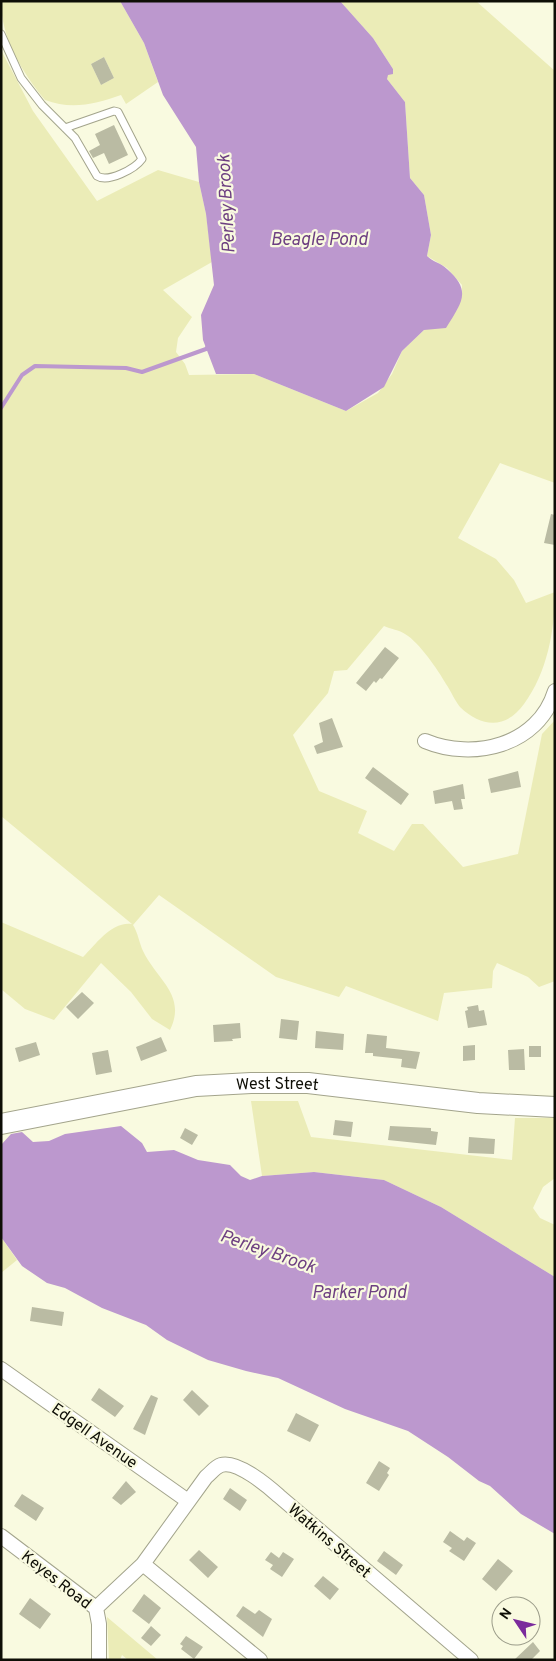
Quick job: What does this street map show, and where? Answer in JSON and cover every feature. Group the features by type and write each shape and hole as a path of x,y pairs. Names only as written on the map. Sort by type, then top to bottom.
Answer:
{"main road":[{"name":"West Street","path":"1,1124 196,1086 251,1083 308,1083 478,1103 555,1108"}],"street":[{"path":"425,741 442,748 475,750 495,747 514,740 530,728 544,713 555,691"},
{"name":"Edgell Avenue","path":"1,1369 188,1501"},
{"name":"Watkins Street","path":"188,1501 206,1477 221,1465 234,1466 251,1474 280,1496 471,1660"},
{"path":"96,1608 143,1564 188,1501"},
{"name":"Keyes Road","path":"1,1536 96,1608 99,1624 99,1660"},
{"path":"143,1564 260,1660"}],"lane":[{"path":"1,34 20,78 65,128 75,138 100,178 108,178 136,165 142,159 118,112 114,111 65,128"}],"green space":[{"path":"1,1 120,1 144,43 158,82 126,104 121,95 83,105 64,105 45,100 28,78 14,54 2,15","holes":["104,57 114,78 101,85 91,64"]},
{"path":"340,1 476,1 555,71 555,483 500,463 458,538 496,559 514,580 526,603 555,592 555,606 548,651 539,679 524,704 510,718 494,723 485,722 468,714 458,705 438,671 416,643 403,633 384,626 347,670 334,671 328,693 293,735 319,791 367,811 358,833 394,851 412,824 423,824 463,867 518,854 542,734 555,720 555,981 539,987 528,977 497,963 493,971 492,988 444,993 438,1021 346,986 339,997 276,977 159,895 133,925 143,951 173,997 175,1007 174,1018 170,1030 152,1019 131,992 101,963 54,1020 25,1009 1,989 1,922 83,957 105,934 118,926 132,924 1,816 1,50 33,111 97,201 158,170 199,182 206,214 212,262 163,290 192,317 178,338 176,352 185,364 189,375 254,374 346,411 378,393 392,374 402,351 424,330 457,310 462,295 462,285 447,268 427,256 431,235 424,195 410,178 405,102 387,79 387,75 393,69 373,38"},
{"path":"251,1101 298,1101 311,1137 512,1160 515,1118 555,1118 555,1178 543,1187 533,1208 540,1218 555,1225 555,1277 441,1207 384,1180 314,1172 262,1176"},
{"path":"1,1237 17,1260 1,1273"},
{"path":"107,1617 158,1660 128,1660 122,1655 120,1660 109,1660"}],"water":[{"name":"Beagle Pond","path":"120,1 340,1 373,38 393,69 393,74 388,75 387,79 405,102 410,178 424,195 431,235 427,256 445,267 455,277 460,284 462,297 446,328 424,330 402,351 384,387 346,411 254,374 216,374 203,340 201,315 214,285 206,214 199,182 196,147 163,95 144,43"},
{"name":"Parker Pond","path":"121,1126 142,1143 147,1152 174,1150 198,1160 230,1165 241,1176 250,1180 262,1176 314,1172 384,1180 441,1207 555,1277 555,1534 521,1514 490,1486 479,1481 448,1457 408,1431 345,1409 278,1378 208,1360 167,1340 146,1325 102,1308 65,1288 47,1283 22,1266 1,1237 1,1145 11,1134 22,1132 33,1142 49,1141 65,1134"}],"building":[{"path":"104,57 114,78 101,85 91,64"},
{"path":"114,125 128,155 109,164 104,153 93,158 89,151 100,145 95,134"},
{"path":"551,514 555,515 555,545 544,543"},
{"path":"385,647 399,658 382,679 380,678 376,683 374,681 366,691 356,683"},
{"path":"332,718 343,747 317,754 314,746 323,742 319,723"},
{"path":"373,767 409,794 401,805 365,778"},
{"path":"518,771 521,787 491,793 488,779"},
{"path":"463,784 465,799 461,799 463,809 454,810 452,801 435,804 433,791"},
{"path":"82,992 94,1003 78,1019 66,1007"},
{"path":"478,1005 479,1011 484,1010 487,1025 468,1028 465,1011 468,1010 467,1007"},
{"path":"281,1019 299,1021 297,1040 279,1038"},
{"path":"240,1023 241,1038 232,1039 233,1041 214,1042 213,1025"},
{"path":"316,1031 344,1034 343,1050 315,1048"},
{"path":"367,1034 387,1036 386,1048 420,1052 416,1069 401,1067 402,1059 373,1056 373,1053 365,1053"},
{"path":"161,1037 167,1051 141,1061 136,1047"},
{"path":"36,1042 40,1055 19,1062 15,1048"},
{"path":"475,1045 475,1060 463,1061 463,1046"},
{"path":"529,1046 541,1046 541,1057 529,1057"},
{"path":"524,1049 525,1070 509,1070 508,1050"},
{"path":"108,1050 112,1072 96,1075 92,1053"},
{"path":"335,1120 353,1122 351,1137 333,1135"},
{"path":"390,1126 431,1128 431,1131 438,1132 436,1145 388,1140"},
{"path":"185,1128 198,1135 192,1145 180,1138"},
{"path":"469,1137 495,1139 494,1154 468,1153"},
{"path":"32,1307 64,1312 62,1326 30,1321"},
{"path":"99,1388 124,1406 115,1417 91,1400"},
{"path":"192,1390 209,1406 199,1416 183,1400"},
{"path":"151,1395 158,1398 145,1435 133,1429"},
{"path":"296,1413 319,1425 310,1442 287,1431"},
{"path":"379,1461 390,1468 387,1473 389,1475 379,1491 366,1483"},
{"path":"126,1481 136,1492 121,1505 112,1498"},
{"path":"230,1488 247,1500 240,1511 223,1499"},
{"path":"22,1494 44,1508 36,1521 14,1506"},
{"path":"450,1531 464,1541 467,1537 476,1543 464,1561 449,1551 452,1548 443,1542"},
{"path":"199,1550 218,1567 208,1578 189,1560"},
{"path":"384,1551 403,1565 396,1575 377,1561"},
{"path":"271,1552 279,1558 283,1552 294,1559 282,1577 270,1569 273,1565 265,1560"},
{"path":"498,1559 513,1571 496,1591 482,1579"},
{"path":"323,1576 339,1589 330,1600 314,1586"},
{"path":"144,1594 161,1608 149,1624 132,1611"},
{"path":"30,1598 51,1614 40,1629 19,1614"},
{"path":"243,1606 255,1614 259,1610 272,1619 263,1637 236,1616"},
{"path":"151,1626 161,1635 151,1646 141,1638"},
{"path":"186,1636 203,1647 194,1659 181,1649 183,1646 180,1644"},
{"path":"529,1646 536,1646 540,1651 531,1660 514,1660"}],"waterway":[{"name":"Perley Brook","path":"1,408 22,375 35,366 126,368 142,372 206,349 209,345"}]}
